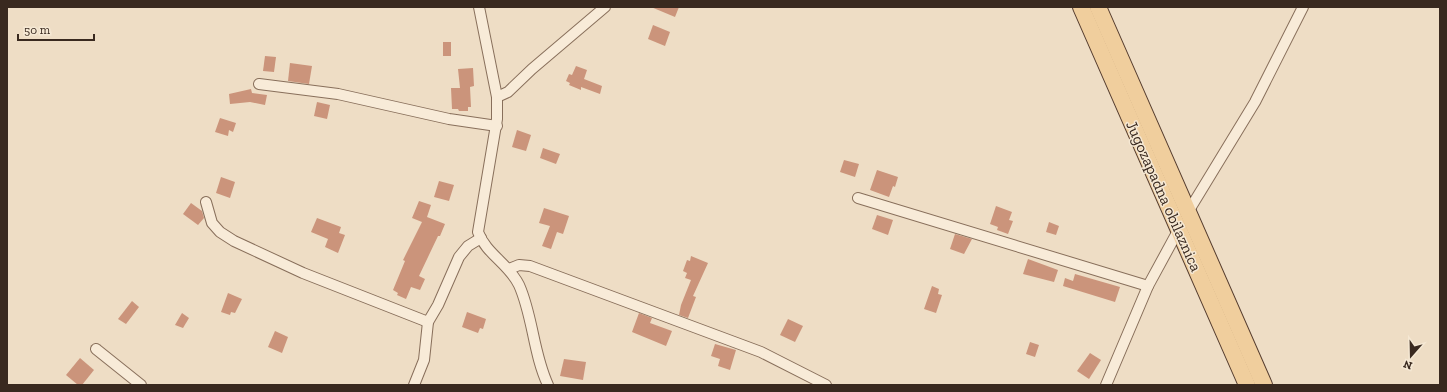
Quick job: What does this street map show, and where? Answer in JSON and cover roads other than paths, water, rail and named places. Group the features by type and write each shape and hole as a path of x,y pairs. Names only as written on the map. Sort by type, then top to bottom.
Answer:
{"main road":[{"name":"Jugozapadna obilaznica","path":"1081,7 1247,385"},
{"name":"Jugozapadna obilaznica","path":"1098,7 1264,385"}],"street":[{"path":"479,7 497,97 497,126 478,232 480,238 490,252 509,269 522,293 537,356 548,385"},
{"path":"497,97 508,92 543,59 605,7"},
{"path":"1188,212 1255,102 1302,7"},
{"path":"259,84 338,94 449,119 497,126"},
{"path":"858,198 1148,286"},
{"path":"206,202 212,223 220,232 234,242 303,273 428,322"},
{"path":"1106,385 1148,286 1179,229"},
{"path":"414,385 424,360 428,322 438,305 459,257 468,246 480,238"},
{"path":"509,269 518,265 530,266 761,352 826,385"},
{"path":"96,349 141,385"}]}
